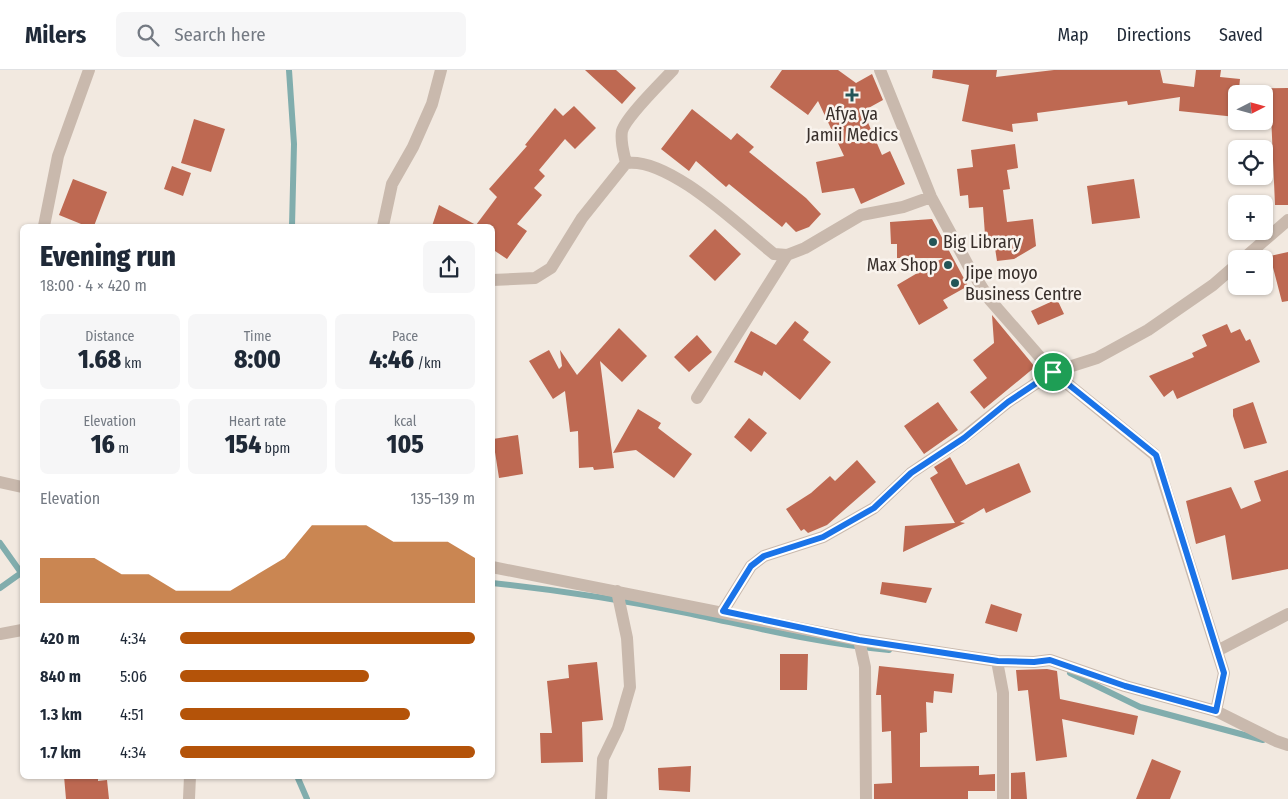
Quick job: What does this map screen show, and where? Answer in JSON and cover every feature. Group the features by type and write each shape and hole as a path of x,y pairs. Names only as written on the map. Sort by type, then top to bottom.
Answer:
{"street":[{"path":"44,224 58,156 89,70"},
{"path":"383,224 392,184 413,147 432,104 441,70"},
{"path":"626,163 621,142 622,130 637,109 673,70"},
{"path":"880,70 931,197 969,267 990,300 1053,372 1156,455 1224,673 1216,711"},
{"path":"495,280 535,278 551,268 582,218 626,163 646,162 687,184 774,254 787,255 805,248 861,215 903,207 931,197"},
{"path":"1253,250 1288,220"},
{"path":"697,398 787,255"},
{"path":"723,611 751,566 764,556 823,537 874,508 911,473 964,438 1008,402 1053,372 1097,358 1148,330 1213,285 1228,272"},
{"path":"0,482 20,486"},
{"path":"495,568 723,611 859,640 998,661 1034,662 1050,660 1125,686 1216,711 1276,742 1288,745"},
{"path":"601,799 603,759 618,728 630,687 627,638 618,591"},
{"path":"1217,651 1288,614"},
{"path":"0,634 20,630"},
{"path":"859,640 866,667 866,799"},
{"path":"998,661 1002,693 1003,799"},
{"path":"189,799 190,779"}],"building":[{"path":"585,70 616,70 636,88 622,104"},
{"path":"782,70 838,70 856,83 872,74 883,100 863,111 882,155 890,151 905,184 861,204 854,188 822,193 816,162 844,156 818,101 808,115 770,87"},
{"path":"933,70 997,70 996,77 1054,70 1160,70 1163,83 1194,87 1196,70 1221,70 1220,77 1240,79 1239,85 1228,85 1228,116 1179,111 1180,97 1128,105 1127,101 1037,113 1038,121 1012,124 1013,132 962,121 969,85 932,78"},
{"path":"1273,88 1288,88 1288,205 1275,205 1272,140"},
{"path":"574,106 596,128 575,149 565,139 539,170 545,176 534,188 542,195 517,224 527,231 507,259 495,251 495,224 477,224 497,197 489,189 527,146 525,145 555,108 563,116"},
{"path":"692,109 731,140 737,133 754,147 749,152 806,198 821,214 809,227 796,232 786,222 782,227 729,184 726,187 696,161 689,171 661,149"},
{"path":"194,119 225,129 211,172 181,163"},
{"path":"1015,144 1018,168 1007,170 1010,189 1003,190 1007,222 1033,219 1036,246 1014,259 997,261 995,248 986,249 983,207 969,208 968,195 960,196 957,169 973,167 971,150"},
{"path":"172,166 191,173 183,196 164,189"},
{"path":"73,179 107,192 95,224 81,224 59,215"},
{"path":"1134,179 1140,218 1092,224 1087,186"},
{"path":"439,205 474,224 433,224"},
{"path":"932,219 968,286 943,300 948,308 919,325 897,285 943,258 897,258 897,244 891,244 890,222"},
{"path":"715,229 741,254 715,281 689,256"},
{"path":"1288,252 1288,301 1282,302 1273,268 1273,255"},
{"path":"1057,299 1064,314 1038,325 1031,311"},
{"path":"992,315 1035,367 984,409 970,392 987,378 973,360 994,343"},
{"path":"795,321 809,332 803,340 831,362 800,400 764,371 762,376 734,362 751,331 776,345"},
{"path":"1227,324 1231,333 1240,329 1246,341 1250,339 1260,362 1177,399 1173,390 1164,397 1149,376 1194,357 1192,353 1207,346 1202,335"},
{"path":"619,328 647,356 622,382 600,361 614,468 594,470 593,467 579,468 578,431 570,432 565,391 553,399 529,361 549,350 559,369 562,366 560,350 577,375"},
{"path":"697,335 712,352 689,372 674,357"},
{"path":"938,402 958,430 924,454 904,426"},
{"path":"1253,402 1267,443 1244,449 1233,416 1233,409"},
{"path":"638,409 661,423 658,428 692,454 674,478 636,450 613,453"},
{"path":"749,418 767,433 751,452 734,437"},
{"path":"518,435 523,474 499,478 495,439"},
{"path":"950,457 966,485 1019,463 1031,492 986,513 984,508 960,522 965,523 903,552 905,526 955,523 930,478 938,473 934,467"},
{"path":"857,460 876,482 827,525 808,533 804,529 801,531 786,509 811,493 830,476 835,481"},
{"path":"1288,470 1288,569 1232,580 1225,535 1196,544 1186,501 1231,487 1241,509 1261,501 1254,481"},
{"path":"882,582 932,588 926,603 880,594"},
{"path":"991,604 1022,614 1017,632 985,623"},
{"path":"780,654 808,654 807,690 780,690"},
{"path":"597,662 603,720 582,722 583,762 541,763 540,733 552,733 547,681 569,678 568,665"},
{"path":"879,666 954,674 952,693 934,691 933,703 926,702 927,732 920,733 920,767 979,766 979,775 995,774 995,791 968,791 968,799 874,799 874,784 892,783 891,731 882,732 881,695 876,695"},
{"path":"1047,669 1057,671 1060,699 1138,716 1134,735 1062,719 1067,757 1036,761 1028,690 1018,691 1016,670"},
{"path":"1152,759 1181,771 1170,799 1136,799"},
{"path":"691,766 690,792 659,790 658,768"},
{"path":"1025,772 1027,799 1011,799 1011,773"},
{"path":"64,779 107,780 109,799 66,799"}],"waterway":[{"path":"289,70 294,144 292,224"},
{"path":"0,543 20,571"},
{"path":"0,588 20,574"},
{"path":"495,583 615,600 813,639 889,650"},
{"path":"1070,673 1140,707 1263,740"},
{"path":"298,779 307,799"}],"place":[{"name":"Afya ya Jamii Medics","path":"852,95"},
{"name":"Big Library","path":"933,242"},
{"name":"Max Shop","path":"948,265"},
{"name":"Jipe moyo Business Centre","path":"955,283"}],"route":[{"path":"1053,372 1156,455 1224,673 1216,711 1125,686 1050,660 1034,662 998,661 859,640 723,611 751,566 764,556 823,537 874,508 911,473 964,438 1008,402 1053,372"}]}
